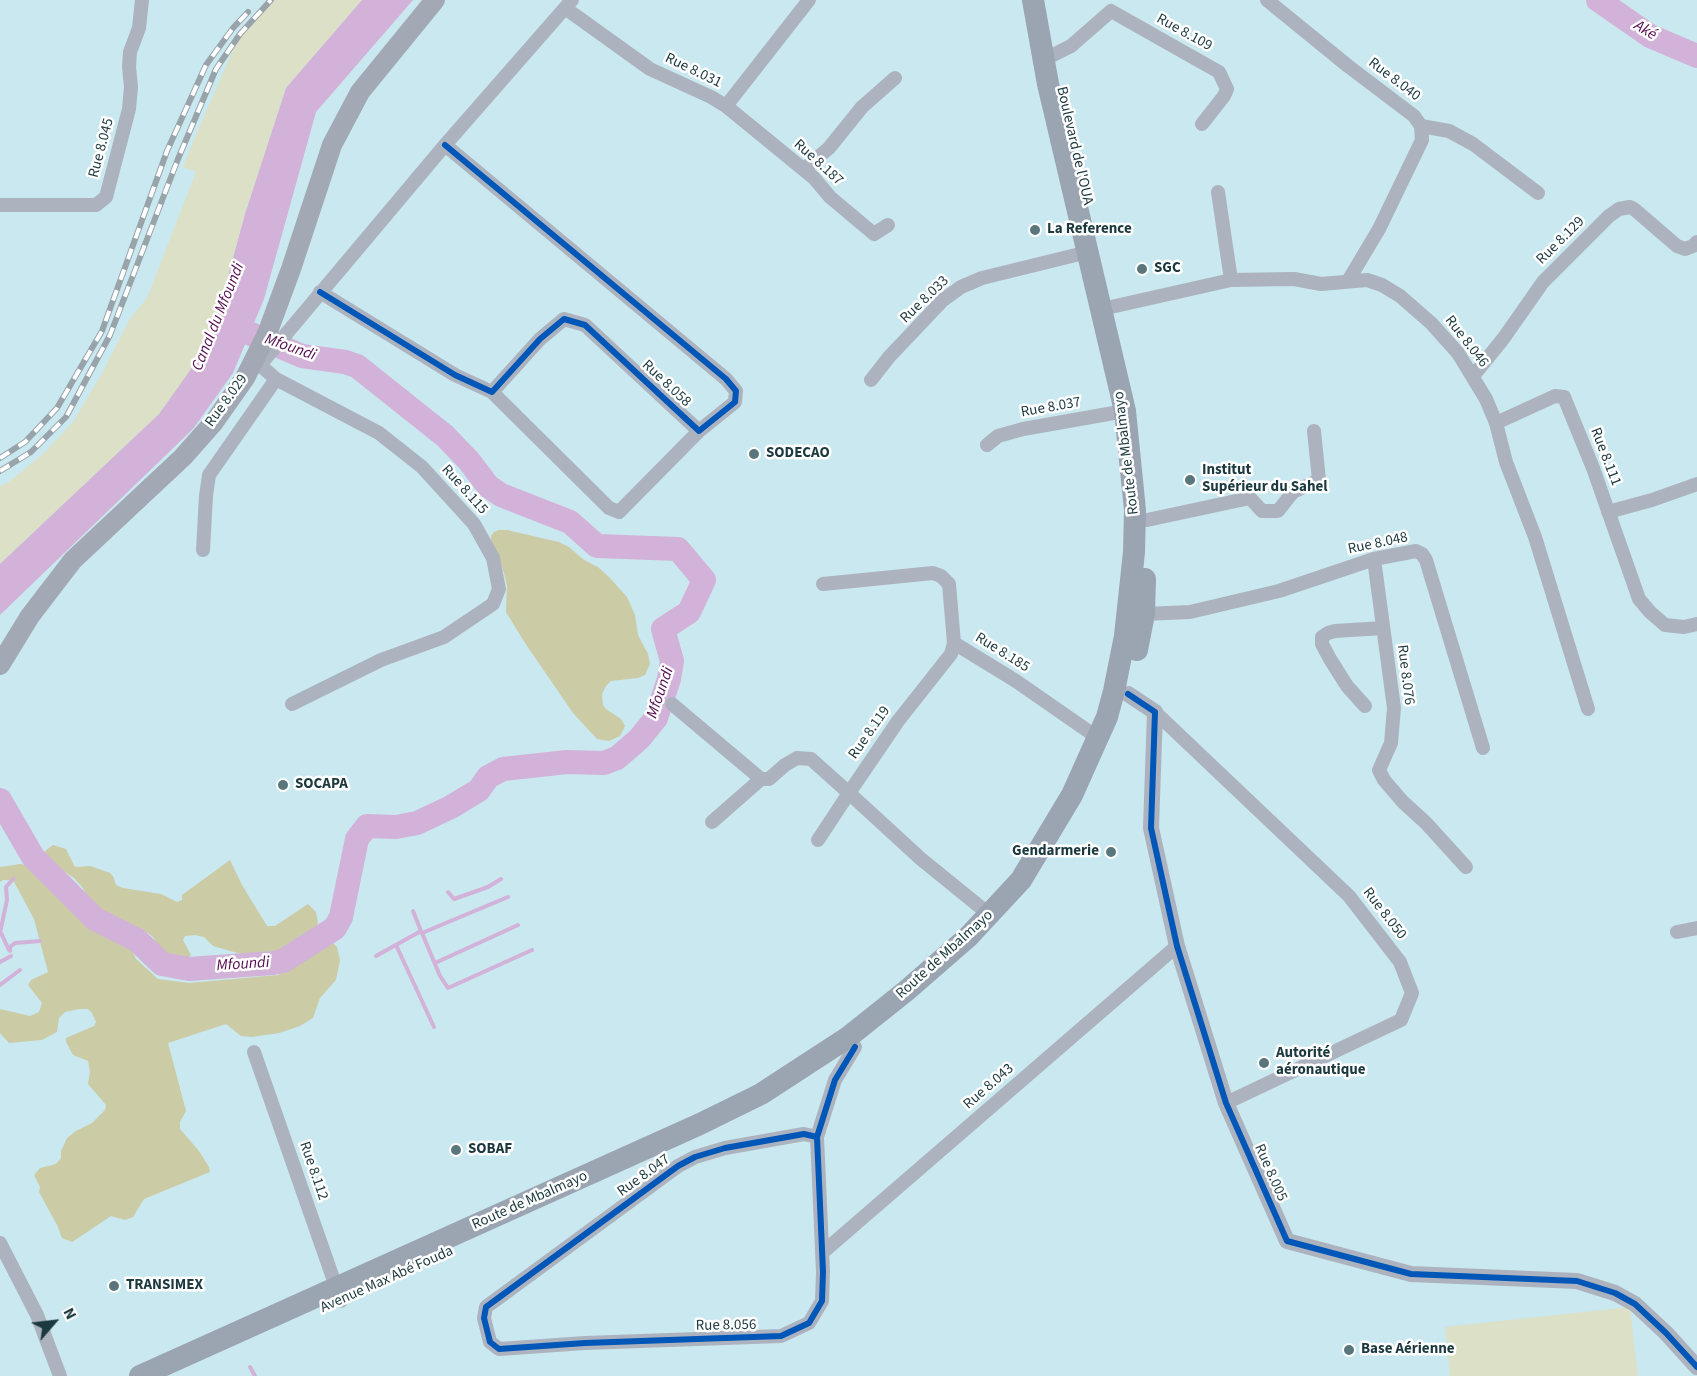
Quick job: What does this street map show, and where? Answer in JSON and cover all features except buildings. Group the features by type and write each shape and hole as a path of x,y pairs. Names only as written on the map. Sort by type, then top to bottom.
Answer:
{"highway":[{"name":"Route de Mbalmayo","path":"140,1376 339,1295 760,1094 848,1038 937,965 990,915 1021,879 1047,839 1072,795 1098,738 1114,691 1125,636 1134,552 1135,510 1125,411 1107,308 1088,252 1048,84 1033,0"},
{"name":"Boulevard de l'OUA","path":"855,1047 977,944 1030,887 1059,845 1084,803 1116,728 1128,694 1144,614 1147,520 1133,400 1107,308 1053,55 1044,0"},
{"name":"Avenue Max Abé Fouda","path":"171,1376 339,1295 704,1135 766,1104 810,1078 855,1047"}],"main road":[{"path":"255,367 291,269 332,145 360,92 435,0"},
{"name":"Rue 8.029","path":"0,665 30,616 73,560 183,457 214,422 255,367"}],"street":[{"name":"Rue 8.045","path":"0,205 96,205 106,197 129,109 130,52 139,28 142,0"},
{"name":"Rue 8.031","path":"569,4 650,69 726,106 809,0"},
{"name":"Rue 8.040","path":"1267,0 1414,116 1421,126 1422,140 1379,230 1348,281"},
{"name":"Rue 8.029","path":"255,367 569,4"},
{"name":"Rue 8.109","path":"1053,55 1071,46 1111,11 1220,72 1227,89 1202,124"},
{"path":"804,169 829,148 862,107 895,78"},
{"name":"Rue 8.187","path":"726,106 804,169 830,197 874,234 888,225"},
{"path":"1421,126 1449,131 1473,144 1538,193"},
{"path":"320,292 455,375 492,392 609,508 619,512 699,431 735,402 736,391 726,379 445,145"},
{"path":"1218,192 1231,279"},
{"name":"Rue 8.129","path":"1473,376 1503,339 1543,282 1609,216 1619,209 1630,207 1634,209 1677,246 1685,249 1697,242"},
{"name":"Rue 8.033","path":"871,380 889,357 943,300 961,286 982,278 1088,252"},
{"name":"Rue 8.046","path":"1107,308 1231,279 1294,279 1321,284 1367,280 1382,285 1400,296 1458,353 1486,399 1496,423 1506,462 1535,537 1588,709"},
{"name":"Rue 8.058","path":"492,392 540,339 564,319 585,325 699,431"},
{"name":"Rue 8.115","path":"255,367 379,433 422,467 474,524 493,558 499,589 493,604 444,637 381,660 292,704"},
{"path":"203,550 209,475 276,378"},
{"name":"Rue 8.111","path":"1496,423 1555,396 1564,397 1593,468 1639,599 1665,624 1684,627 1697,624"},
{"name":"Rue 8.037","path":"987,445 998,436 1023,429 1125,411"},
{"path":"1147,520 1250,498 1262,511 1278,511 1293,492 1319,480 1314,431"},
{"path":"1608,512 1697,484"},
{"name":"Rue 8.048","path":"1144,614 1190,612 1279,591 1374,559 1416,551 1426,560 1483,748"},
{"name":"Rue 8.076","path":"1374,559 1394,708 1391,743 1379,770 1384,780 1403,802 1426,823 1466,867"},
{"name":"Rue 8.185","path":"823,584 933,573 941,576 949,584 954,643 1016,681 1098,738"},
{"path":"1365,706 1347,686 1330,659 1322,644 1322,637 1335,631 1383,628"},
{"name":"Rue 8.119","path":"818,840 898,721 951,654 954,643"},
{"path":"1128,694 1155,712"},
{"path":"672,704 761,779 769,779 796,758 811,759 894,835 990,915"},
{"name":"Rue 8.005","path":"1155,712 1151,828 1177,946 1226,1103 1287,1241 1412,1274 1577,1281 1615,1293 1635,1304 1697,1367"},
{"name":"Rue 8.050","path":"1155,712 1349,896 1400,962 1412,993 1401,1020 1226,1103"},
{"path":"712,822 761,779"},
{"path":"1677,932 1697,928"},
{"name":"Rue 8.043","path":"822,1252 1177,946"},
{"path":"817,1137 835,1080 855,1047"},
{"name":"Rue 8.112","path":"254,1052 339,1295"},
{"name":"Rue 8.047","path":"486,1306 678,1166 695,1157 725,1148 804,1134 817,1137"},
{"name":"Rue 8.056","path":"486,1306 484,1318 490,1342 499,1349 585,1343 781,1336 809,1323 822,1301 817,1137"},
{"path":"0,1243 36,1315 60,1376"}],"green space":[{"path":"271,0 362,0 286,88 245,214 215,324 201,355 159,414 0,564 0,486 10,481 44,453 73,422 130,319 147,298 196,172 183,167 195,137 240,34"},
{"path":"498,530 559,542 569,547 584,560 598,567 627,597 635,615 638,635 648,654 650,664 645,675 611,681 602,694 603,705 621,719 625,726 620,736 609,741 597,739 573,713 506,612 507,585 502,566 491,544 491,536"},
{"path":"53,845 66,849 75,867 96,868 110,873 116,885 123,888 161,894 177,902 182,900 182,895 230,860 267,926 275,926 308,904 316,912 318,923 312,934 273,953 241,954 213,946 204,937 195,935 185,936 183,940 191,955 186,960 167,959 148,933 96,910 74,878 47,860 45,851"},
{"path":"27,865 67,891 85,920 130,946 136,959 158,979 189,983 278,975 327,944 333,943 337,947 340,960 336,980 320,998 313,1018 300,1026 279,1033 252,1037 241,1036 226,1024 168,1043 186,1111 180,1122 180,1129 199,1151 210,1172 144,1199 133,1217 125,1220 111,1216 72,1242 62,1238 39,1192 40,1187 34,1175 40,1168 56,1164 61,1158 61,1151 67,1138 92,1123 105,1110 106,1105 88,1084 90,1072 88,1061 73,1055 66,1042 66,1038 94,1026 96,1022 88,1009 79,1009 65,1012 59,1018 57,1032 42,1040 9,1043 0,1033 0,1009 30,1016 39,1012 42,1003 28,985 31,980 48,972 34,919 13,880 0,882 0,867"},
{"path":"1630,1307 1638,1376 1450,1376 1445,1327"}],"water":[{"name":"Canal du Mfoundi","path":"362,0 413,0 316,112 264,299 233,373 193,429 0,615 0,564 159,414 201,355 215,324 245,214 286,88"}],"waterway":[{"name":"Aké","path":"1598,0 1650,36 1697,56"},
{"name":"Mfoundi","path":"0,800 33,857 95,919 137,940 162,964 189,969 273,963 283,961 335,928 341,917 357,839 367,826 396,827 417,823 451,807 479,790 488,777 503,769 567,762 604,763 617,758 639,739 656,718 669,679 672,661 663,629 689,612 704,580 678,549 597,546 570,522 501,495 488,486 469,461 445,436 357,366 302,356 235,327 241,311"},
{"path":"0,933 7,900 6,887 13,879"},
{"path":"448,892 454,899 488,887 501,879"},
{"path":"508,897 422,933 440,976 448,988 532,950"},
{"path":"376,956 421,931 413,911"},
{"path":"435,963 518,925"},
{"path":"1,933 9,950"},
{"path":"10,951 10,947 15,943 40,941"},
{"path":"396,945 434,1027"},
{"path":"0,962 11,956"},
{"path":"0,985 20,970"},
{"path":"250,1367 255,1376"}],"railway":[{"path":"0,471 31,452 66,417 110,335 178,159 216,69 240,34 271,0"},
{"path":"0,458 25,442 57,408 102,331 167,151 206,65 233,28 248,12"}],"cycle path":[{"path":"320,292 455,375 492,392 540,339 564,319 585,325 699,431 735,402 736,391 726,379 445,145"},
{"path":"1128,694 1155,712 1151,828 1177,946 1226,1103 1287,1241 1411,1274 1577,1281 1615,1293 1635,1304 1697,1367"},
{"path":"817,1137 823,1272 822,1301 809,1323 781,1336 585,1343 499,1349 490,1342 484,1318 486,1307 678,1166 695,1157 725,1148 804,1134 817,1137 835,1080 855,1047"}],"place":[{"name":"La Reference","path":"1035,230"},
{"name":"SGC","path":"1142,269"},
{"name":"SODECAO","path":"754,454"},
{"name":"Institut Supérieur du Sahel","path":"1190,480"},
{"name":"SOCAPA","path":"283,785"},
{"name":"Gendarmerie","path":"1111,852"},
{"name":"Autorité aéronautique","path":"1264,1063"},
{"name":"SOBAF","path":"456,1150"},
{"name":"TRANSIMEX","path":"114,1286"},
{"name":"Base Aérienne","path":"1349,1350"}]}
